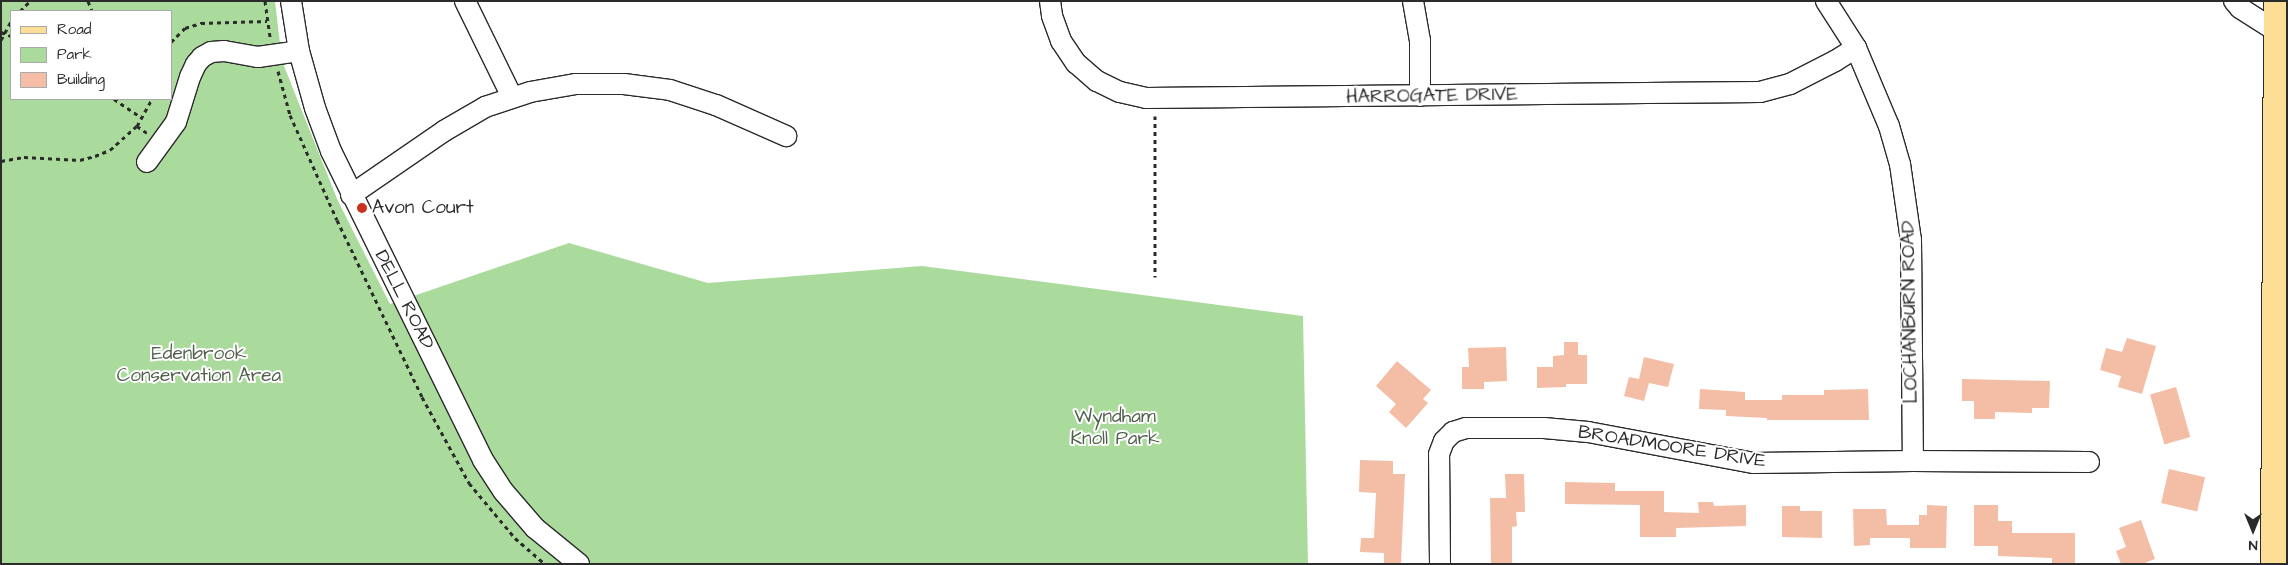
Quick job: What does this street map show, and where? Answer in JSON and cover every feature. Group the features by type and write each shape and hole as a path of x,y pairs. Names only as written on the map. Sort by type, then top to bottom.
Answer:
{"main road":[{"path":"2273,564 2276,1"}],"street":[{"name":"DELL ROAD","path":"291,1 299,51 315,108 351,195 483,460 504,492 535,528 579,564"},
{"path":"465,1 512,97"},
{"name":"HARROGATE DRIVE","path":"1050,1 1052,16 1062,41 1076,63 1096,81 1120,92 1154,98 1760,92 1790,84 1856,48"},
{"path":"1412,1 1420,40 1420,96"},
{"name":"LOCHANBURN ROAD","path":"1826,1 1856,48 1889,126 1900,164 1907,201 1913,274 1913,461"},
{"path":"2234,1 2240,8 2276,30"},
{"path":"147,162 176,122 190,78 196,64 202,57 211,52 224,51 258,57 299,51"},
{"path":"351,195 444,131 485,107 530,92 576,84 624,84 670,90 716,105 786,136"},
{"name":"BROADMOORE DRIVE","path":"1440,564 1439,454 1444,441 1453,432 1466,428 1544,428 1588,432 1754,463 1913,461 2089,462"}],"path":[{"path":"21,10 30,1"},
{"path":"172,41 185,28 201,23 267,21"},
{"path":"1,40 10,22"},
{"path":"1154,98 1154,277"},
{"path":"115,100 142,118"},
{"path":"1,161 24,157 80,160 110,150 142,118 151,100"}],"green space":[{"name":"Edenbrook Conservation Area","path":"1,1 275,1 282,61 338,201 390,304 569,243 708,283 922,266 1303,316 1308,564 1,564"}],"building":[{"path":"2127,338 2156,346 2142,394 2118,387 2121,376 2100,370 2106,348 2122,352"},
{"path":"1564,342 1578,342 1578,355 1587,355 1587,384 1566,384 1566,387 1537,388 1537,367 1553,367 1553,356 1564,355"},
{"path":"1506,347 1507,381 1484,382 1484,389 1462,389 1462,367 1469,367 1468,348"},
{"path":"1644,357 1674,364 1668,387 1649,383 1644,401 1624,396 1629,377 1639,379"},
{"path":"1397,361 1431,390 1423,399 1428,403 1406,428 1389,412 1396,404 1376,386"},
{"path":"1962,379 2050,381 2049,408 2032,408 2032,413 1995,412 1995,419 1974,419 1974,401 1962,401"},
{"path":"2176,387 2190,437 2164,444 2150,394"},
{"path":"1700,389 1745,392 1745,400 1782,400 1782,395 1824,395 1824,390 1868,389 1869,420 1767,420 1767,418 1726,416 1726,410 1699,409"},
{"path":"1360,460 1393,461 1393,474 1405,474 1401,564 1384,563 1384,553 1360,552 1361,538 1374,538 1376,493 1359,492"},
{"path":"2169,469 2205,477 2197,511 2161,503"},
{"path":"1505,474 1524,474 1525,512 1516,512 1517,526 1512,527 1512,564 1491,564 1490,498 1506,498"},
{"path":"1565,482 1615,483 1615,491 1664,491 1664,512 1699,513 1698,502 1713,502 1714,506 1746,505 1746,526 1676,528 1676,537 1640,537 1640,505 1565,504"},
{"path":"1927,505 1947,506 1946,548 1910,548 1910,538 1870,538 1870,545 1854,546 1853,509 1886,509 1887,525 1919,525 1919,515 1927,515"},
{"path":"1974,505 1998,505 1998,521 2012,521 2012,533 2075,533 2075,564 2052,564 2052,558 1998,556 1998,546 1974,546"},
{"path":"1782,506 1800,506 1800,511 1822,511 1822,538 1782,537"},
{"path":"2141,520 2155,559 2142,564 2121,564 2116,551 2126,547 2119,528"}],"place":[{"name":"Avon Court","path":"362,208"}],"park label":[{"name":"Wyndham Knoll Park","path":"1115,428"}]}
